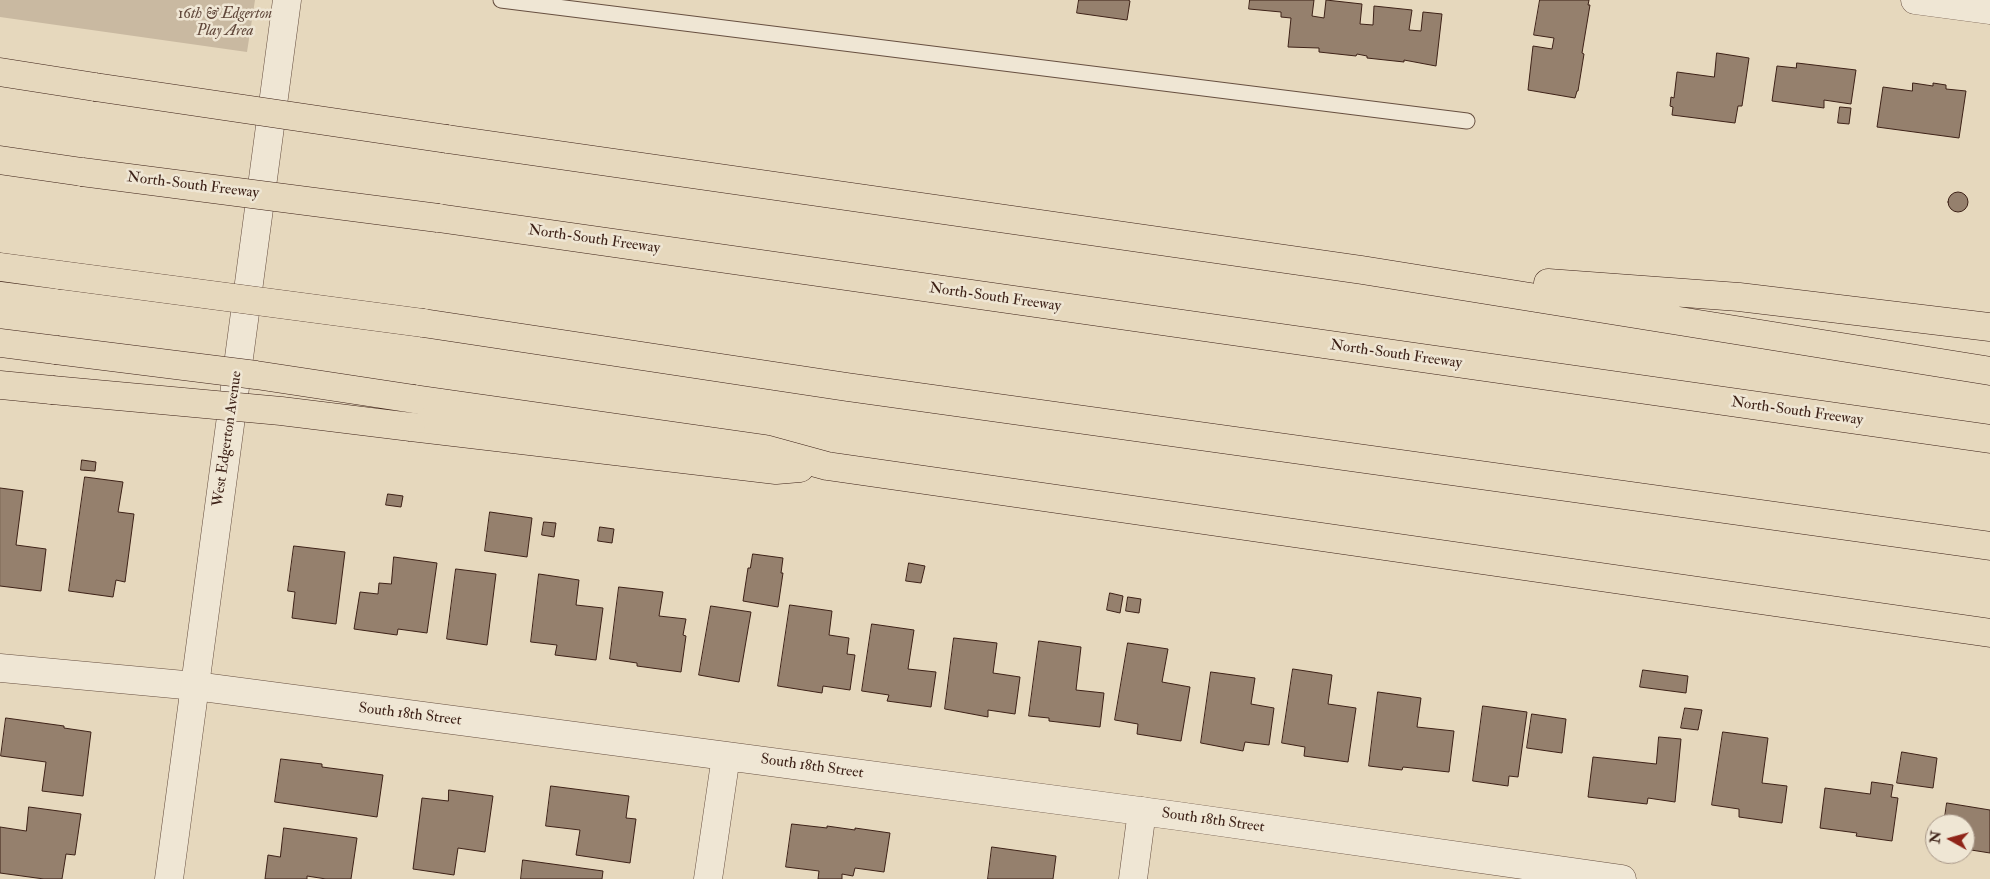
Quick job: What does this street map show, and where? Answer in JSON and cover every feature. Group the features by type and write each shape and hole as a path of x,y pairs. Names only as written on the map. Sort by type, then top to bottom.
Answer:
{"highway":[{"path":"0,72 447,139 1362,270 1990,371"},
{"name":"North-South Freeway","path":"0,160 438,218 1990,440"},
{"path":"0,268 423,324 886,392 1990,546"},
{"path":"1362,270 1739,297 1990,327"},
{"path":"0,343 256,375 765,449 827,466 1990,633"},
{"path":"0,385 281,412 776,470 827,466"}],"street":[{"name":"West Edgerton Avenue","path":"169,879 287,0"},
{"path":"1915,0 1990,10"},
{"name":"South 18th Street","path":"0,668 195,686 1142,811 1564,875 1622,879"},
{"path":"708,879 726,756"},
{"path":"1133,879 1142,811"}],"lane":[{"path":"501,0 1467,120"}],"green space":[{"name":"16th & Edgerton Play Area","path":"0,0 255,0 247,52 0,17"}],"building":[{"path":"1079,0 1128,0 1130,1 1127,20 1077,13"},
{"path":"1250,0 1314,0 1312,16 1324,18 1326,0 1362,4 1360,24 1373,25 1374,6 1412,10 1409,30 1421,31 1423,12 1442,14 1436,66 1404,60 1404,62 1367,58 1367,56 1357,54 1356,56 1319,52 1319,48 1288,47 1291,18 1281,17 1281,12 1249,9"},
{"path":"1540,0 1589,0 1588,5 1590,5 1582,53 1584,54 1578,91 1575,98 1528,90 1533,46 1552,49 1554,38 1534,35"},
{"path":"1717,53 1749,58 1742,106 1738,106 1735,123 1672,115 1671,97 1674,98 1677,72 1714,77"},
{"path":"1797,63 1856,70 1851,104 1824,100 1824,108 1772,101 1777,66 1796,68"},
{"path":"1913,83 1933,86 1933,83 1946,85 1946,89 1966,91 1959,138 1877,127 1883,87 1912,91"},
{"path":"1840,107 1851,108 1849,124 1838,123"},
{"path":"1958,192 1965,195 1968,202 1965,209 1958,212 1951,209 1948,202 1951,195"},
{"path":"82,460 96,462 95,471 81,470"},
{"path":"85,477 123,482 118,512 134,514 125,582 116,580 113,597 69,591"},
{"path":"0,488 23,491 16,545 46,549 41,591 0,586"},
{"path":"388,494 403,496 401,507 386,505"},
{"path":"490,512 532,518 527,557 485,551"},
{"path":"544,522 556,523 554,537 542,535"},
{"path":"600,527 614,529 612,543 598,541"},
{"path":"294,546 345,552 336,624 292,618 295,592 288,591"},
{"path":"753,554 783,558 781,573 783,573 778,607 743,601 748,568 750,568"},
{"path":"394,557 437,563 427,633 398,629 397,635 354,629 360,592 378,594 379,583 391,584"},
{"path":"909,563 925,566 921,583 906,581"},
{"path":"456,569 496,574 487,645 447,639"},
{"path":"539,574 579,580 576,605 603,608 596,660 555,655 557,645 531,642"},
{"path":"619,587 663,592 659,616 686,619 683,635 686,636 681,672 637,666 637,663 610,659"},
{"path":"1110,593 1123,596 1120,613 1107,610"},
{"path":"1128,597 1141,599 1139,613 1126,611"},
{"path":"790,605 832,611 829,635 849,638 847,654 855,655 850,690 823,686 822,693 778,686"},
{"path":"711,606 751,612 739,682 699,675"},
{"path":"872,624 914,630 908,669 936,672 931,707 887,701 889,695 862,691"},
{"path":"954,638 997,643 993,673 1020,677 1015,714 988,710 988,717 945,709"},
{"path":"1039,641 1081,647 1076,690 1104,693 1100,727 1049,721 1049,718 1029,716"},
{"path":"1128,643 1168,649 1162,682 1190,687 1181,741 1137,734 1138,724 1115,720"},
{"path":"1293,669 1332,675 1328,704 1356,708 1348,762 1304,756 1305,747 1282,743"},
{"path":"1643,670 1688,676 1686,693 1640,687"},
{"path":"1211,672 1255,678 1251,704 1274,708 1269,745 1245,742 1243,751 1201,743"},
{"path":"1378,692 1421,698 1417,727 1454,731 1449,772 1403,767 1402,770 1369,766"},
{"path":"1483,706 1527,712 1518,777 1509,776 1508,786 1473,781"},
{"path":"1685,708 1702,710 1698,730 1681,728"},
{"path":"1532,714 1566,719 1562,753 1527,748"},
{"path":"6,718 64,726 64,728 91,732 83,796 42,791 46,762 1,756"},
{"path":"1723,732 1768,738 1762,783 1787,786 1782,823 1739,817 1739,809 1712,805"},
{"path":"1659,737 1681,739 1675,802 1648,798 1647,804 1588,797 1593,757 1656,764"},
{"path":"1902,752 1937,758 1933,788 1897,783"},
{"path":"281,759 322,764 322,767 383,775 377,817 275,802"},
{"path":"1872,782 1893,785 1891,797 1898,798 1892,841 1856,836 1857,833 1820,828 1825,788 1870,794"},
{"path":"551,786 629,796 626,818 636,819 630,863 576,855 580,830 546,826"},
{"path":"449,790 493,796 485,852 458,848 454,875 413,869 422,798 448,801"},
{"path":"1947,803 1990,810 1990,853 1975,851 1975,814 1945,814"},
{"path":"29,807 81,814 75,855 66,854 62,879 44,879 0,873 0,827 26,831"},
{"path":"792,824 855,830 855,828 890,833 884,872 855,868 853,876 842,874 842,879 818,879 819,871 786,867"},
{"path":"284,828 357,838 351,879 326,879 307,876 307,879 265,879 268,855 280,857"},
{"path":"992,847 1056,856 1053,879 988,879"},
{"path":"523,860 603,871 602,879 521,879"}]}
